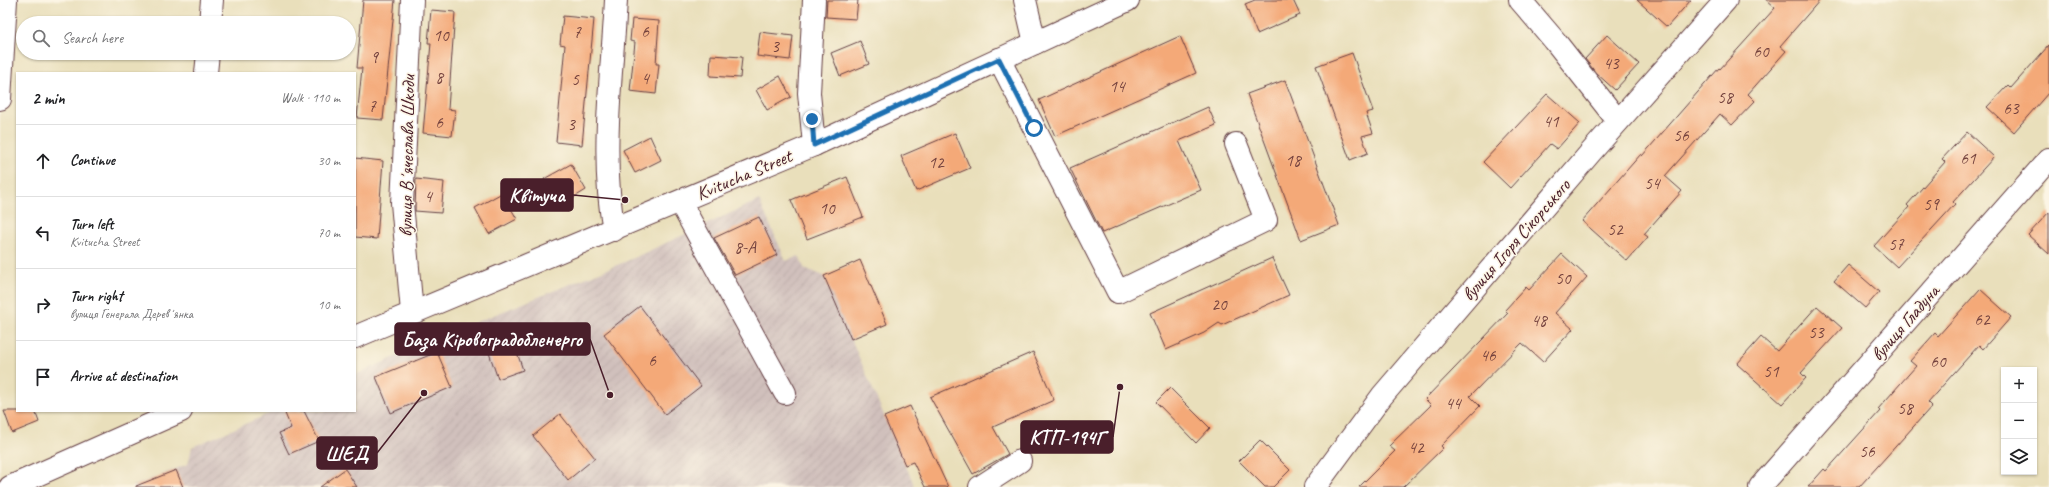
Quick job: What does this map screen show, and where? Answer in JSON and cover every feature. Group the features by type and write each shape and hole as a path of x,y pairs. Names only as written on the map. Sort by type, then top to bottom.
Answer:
{"street":[{"path":"0,99 6,0"},
{"path":"211,16 212,0"},
{"name":"вулиця Вʼячеслава Шкоди","path":"412,0 402,203 412,312"},
{"path":"614,230 608,202 608,137 616,0"},
{"path":"814,0 809,93 814,145"},
{"path":"1025,0 1035,42"},
{"name":"Kvitucha Street","path":"356,336 614,230 814,145 1128,0"},
{"path":"1520,0 1556,41 1618,121"},
{"name":"вулиця Ігоря Сікорського","path":"1314,487 1382,396 1618,121 1726,0"},
{"path":"999,59 1118,292 1266,220 1236,144"},
{"path":"206,72 207,60"},
{"name":"вулиця Гладуна","path":"1760,487 2049,160"},
{"path":"680,202 785,393"},
{"path":"10,487 179,412"},
{"path":"980,487 1020,461"}],"shaded area":[{"path":"759,200 786,261 799,256 804,268 824,276 915,487 131,487 188,464 192,447 273,412 356,412 356,375 447,334 627,261"}],"building":[{"path":"363,0 395,0 383,120 357,118 362,68 357,68"},
{"path":"827,0 858,0 856,19 826,17"},
{"path":"1255,0 1293,0 1300,15 1257,34 1245,4"},
{"path":"1637,0 1691,0 1667,27"},
{"path":"1766,0 1820,0 1780,46 1786,51 1748,94 1755,101 1732,125 1720,114 1665,176 1682,191 1644,234 1648,237 1627,261 1582,221 1641,154 1642,156 1719,68 1720,69 1775,8"},
{"path":"431,10 455,12 448,109 455,110 452,136 423,133 431,43 428,43"},
{"path":"563,16 594,19 582,145 556,142 565,45 560,44"},
{"path":"632,19 659,21 656,64 659,64 656,94 630,91 635,42 630,41"},
{"path":"760,32 793,36 790,60 757,56"},
{"path":"1607,35 1639,64 1615,90 1596,73 1585,59"},
{"path":"1180,36 1196,73 1055,136 1039,100"},
{"path":"860,41 869,64 840,76 831,53"},
{"path":"2049,45 2049,92 2014,132 1987,107 2008,85 2011,88"},
{"path":"1352,53 1373,111 1366,113 1373,133 1362,136 1368,153 1350,160 1316,66"},
{"path":"711,55 742,57 740,78 710,76"},
{"path":"780,76 791,97 767,110 756,90"},
{"path":"1285,80 1339,225 1301,240 1247,94"},
{"path":"1547,94 1580,123 1557,149 1550,144 1510,188 1483,162"},
{"path":"1208,107 1216,125 1179,141 1201,190 1102,233 1070,168"},
{"path":"1967,132 1994,157 1953,202 1955,204 1897,267 1874,246 1909,207 1907,205 1945,162 1942,159"},
{"path":"955,133 970,168 916,191 901,156"},
{"path":"650,136 661,160 635,173 623,150"},
{"path":"356,158 383,161 377,239 356,237"},
{"path":"571,164 586,190 560,206 544,179"},
{"path":"847,177 863,217 807,239 791,200"},
{"path":"416,179 444,182 441,213 415,211"},
{"path":"502,193 517,219 489,234 475,208"},
{"path":"2049,212 2049,254 2028,235"},
{"path":"759,217 777,255 735,275 714,238"},
{"path":"1562,254 1587,277 1555,313 1573,329 1543,362 1522,343 1470,396 1480,406 1441,446 1443,448 1403,487 1359,487 1395,451 1389,446 1431,405 1425,399 1508,313 1505,310 1526,287 1529,290"},
{"path":"1272,258 1289,295 1222,325 1219,323 1204,333 1166,350 1150,313"},
{"path":"860,260 887,324 851,339 824,276"},
{"path":"1848,265 1879,292 1865,308 1834,281"},
{"path":"1980,289 2011,317 1983,349 1979,345 1928,402 1932,406 1859,487 1808,487 1824,469 1826,471 1880,411 1878,409 1916,366 1910,361 1935,333 1938,336"},
{"path":"640,306 701,386 665,414 604,334"},
{"path":"1817,306 1842,328 1801,373 1806,378 1782,404 1737,364 1761,337 1777,351"},
{"path":"511,335 523,370 498,379 486,344"},
{"path":"437,352 452,387 391,413 376,377"},
{"path":"1033,352 1054,400 993,427 1008,454 973,474 930,397"},
{"path":"1170,388 1210,428 1196,443 1156,402"},
{"path":"910,406 948,487 925,487 913,462 905,465 884,417"},
{"path":"4,411 35,412 39,422 12,433"},
{"path":"284,412 304,412 319,441 289,454 279,433 291,428"},
{"path":"560,414 595,458 568,480 533,436"},
{"path":"1260,440 1290,470 1273,487 1265,487 1239,461"},
{"path":"345,469 357,487 320,487"},
{"path":"176,470 183,487 136,487 136,486"}],"place":[{"name":"Квітуча","path":"625,200"},
{"name":"КТП-194Г","path":"1120,387"},
{"name":"ШЕД","path":"424,393"},
{"name":"База Кіровоградобленерго","path":"610,395"}],"route":[{"path":"812,119 814,145 999,59 1034,128"}]}
